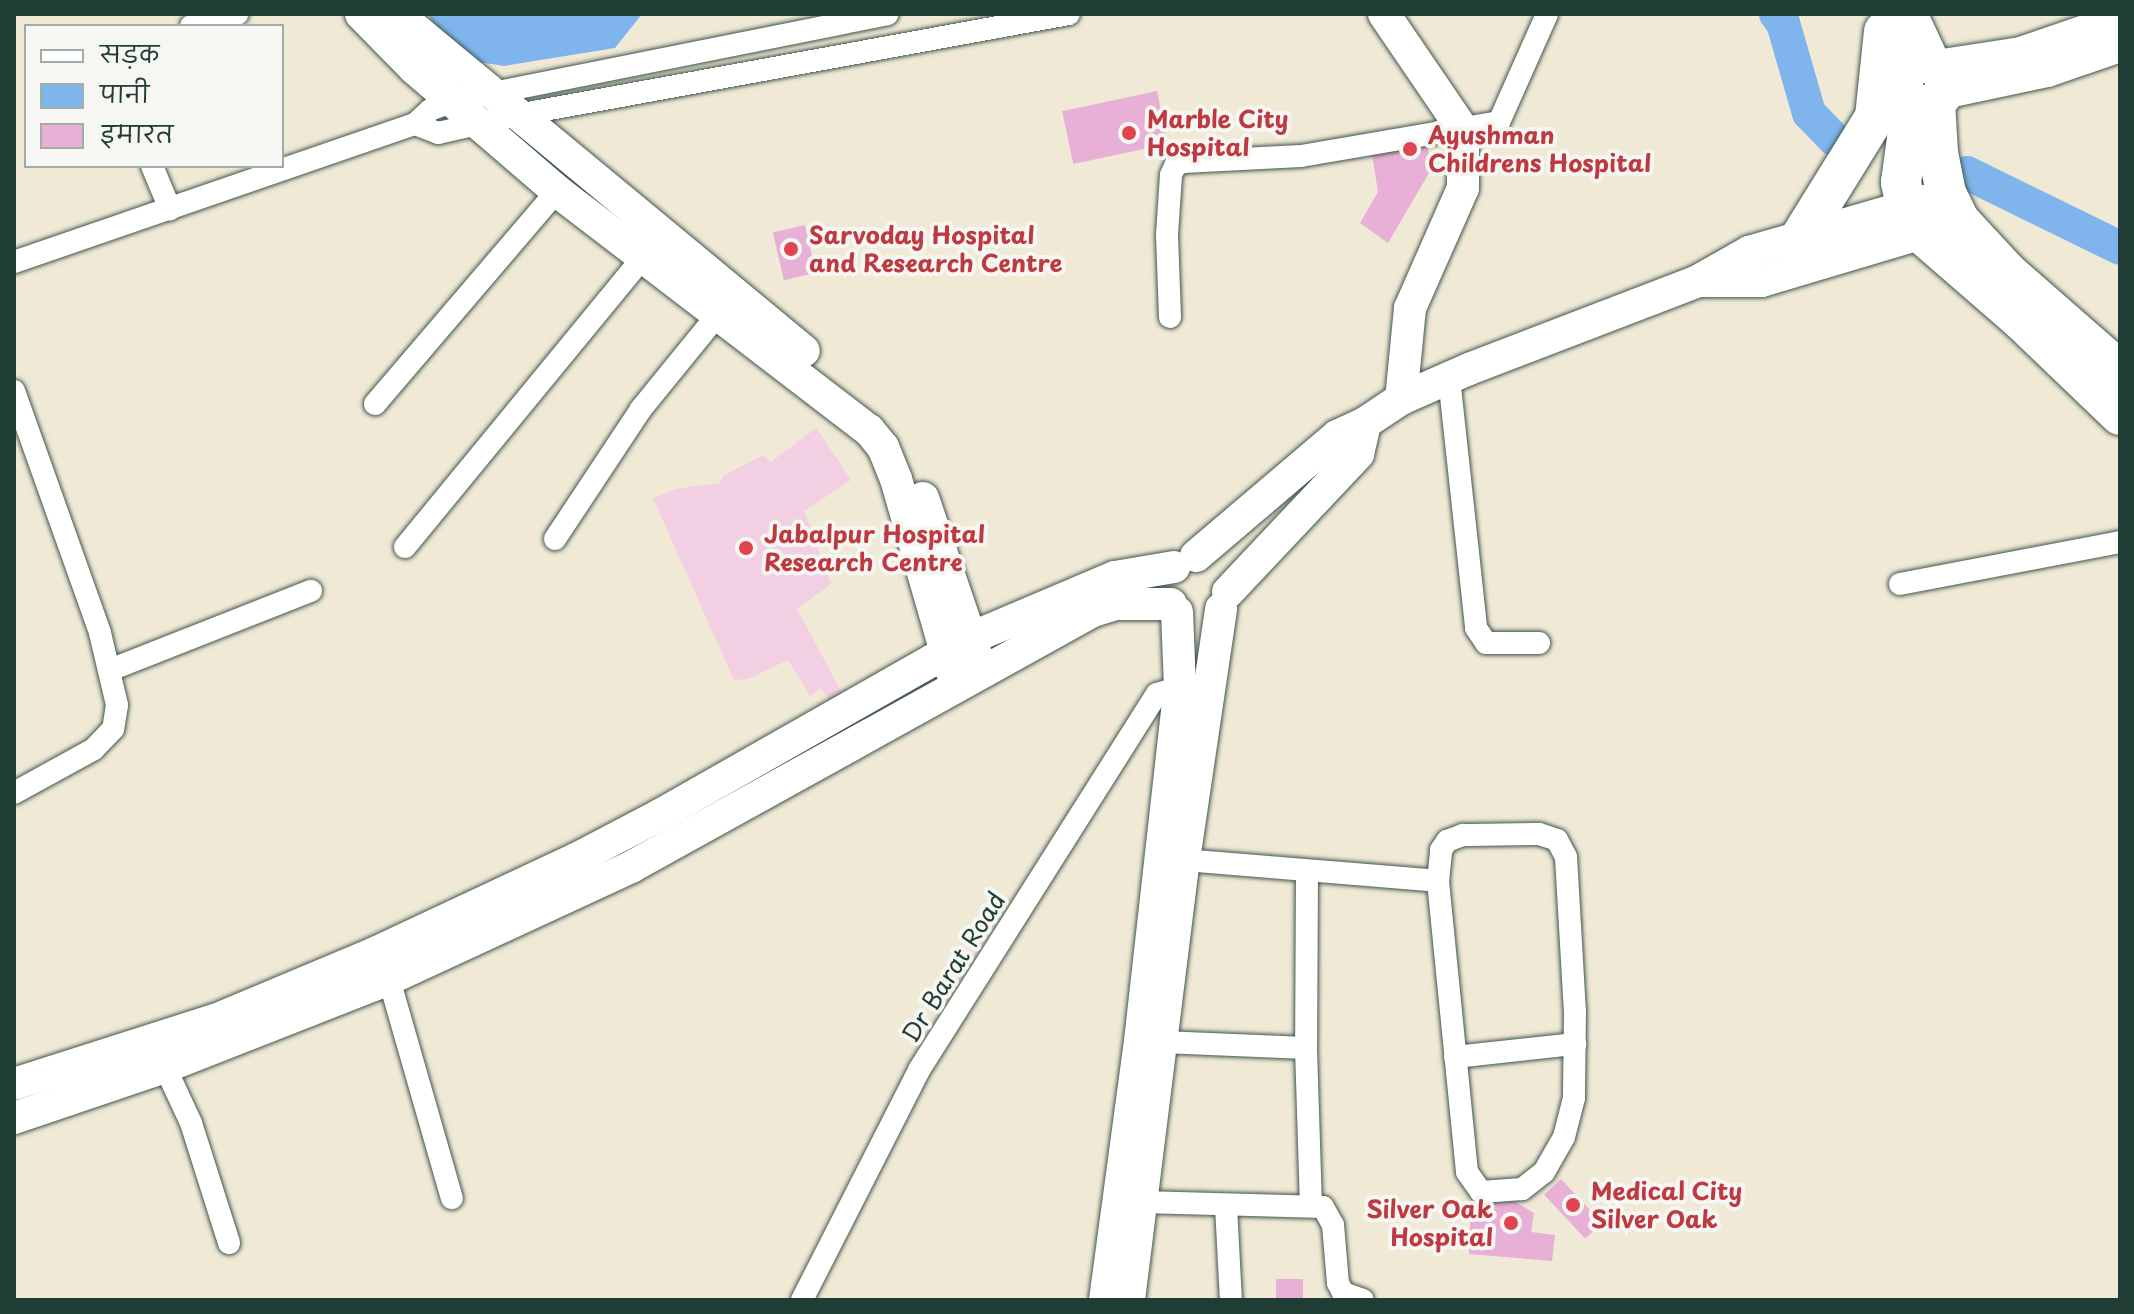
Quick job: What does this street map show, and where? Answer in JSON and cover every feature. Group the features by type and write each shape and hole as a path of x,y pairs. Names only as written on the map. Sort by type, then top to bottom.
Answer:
{"highway":[{"path":"1888,20 1927,84 1938,153 1953,207 2007,272 2120,371"},
{"path":"1800,238 1875,117 1888,20"},
{"path":"1927,84 1901,182 1914,221 2120,415"}],"street":[{"path":"199,24 237,14"},
{"path":"361,14 414,68 557,191 869,430 883,447 958,646"},
{"path":"397,14 867,402 897,433 908,456 969,681"},
{"path":"14,262 415,124 430,110 453,101 887,14"},
{"path":"415,124 438,133 517,115 1069,14"},
{"path":"1384,14 1463,130 1463,188 1410,308 1401,399"},
{"path":"1170,317 1167,235 1171,175 1175,166 1183,162 1301,156 1499,122 1547,14"},
{"path":"1927,84 2120,19"},
{"path":"1927,84 2047,71 2120,46"},
{"path":"153,168 170,209"},
{"path":"375,404 557,191"},
{"path":"1698,281 1762,281 1953,207"},
{"path":"1105,1300 1140,1041 1180,687 1174,608 1166,584 1185,562 1337,436 1365,423 1401,399 1698,281 1749,252 1800,238 1914,221"},
{"path":"405,547 642,258"},
{"path":"555,539 641,409 719,313"},
{"path":"1449,378 1476,628 1486,643 1539,643"},
{"path":"14,391 96,619 117,705 113,729 94,749 14,793"},
{"path":"14,1118 165,1067 389,979 631,867 1093,611 1116,604 1174,608 1196,619 1225,600 1358,454 1365,423"},
{"path":"1900,584 2120,542"},
{"path":"14,1084 215,1020 375,953 606,843 958,646 1115,577 1185,562 1221,567 1226,574 1225,600 1184,860 1129,1300"},
{"path":"110,670 311,591"},
{"name":"Dr Barat Road","path":"802,1300 919,1070 1157,694 1180,687"},
{"path":"1539,834 1557,840 1566,857 1575,1044 1574,1098 1564,1137 1544,1172 1522,1189 1481,1192 1467,1172 1438,881 1441,850 1447,841 1463,835 1539,834"},
{"path":"1184,860 1438,881"},
{"path":"1307,872 1306,1048 1311,1204"},
{"path":"389,979 452,1198"},
{"path":"1162,1042 1306,1048"},
{"path":"1455,1057 1575,1044"},
{"path":"165,1067 191,1123 229,1243"},
{"path":"1142,1202 1226,1206 1311,1204 1323,1207 1330,1213 1338,1283 1343,1293 1363,1300"},
{"path":"1226,1206 1231,1300"}],"shaded area":[{"name":"Jabalpur Hospital Research Centre","path":"816,428 851,480 804,511 831,584 797,609 842,693 831,702 821,688 810,696 788,660 748,679 734,680 653,498 676,489 720,483 723,476 763,455 771,462"}],"water":[{"path":"428,14 642,14 615,48 504,66 455,58"}],"building":[{"path":"1157,91 1168,144 1073,164 1062,111"},
{"path":"1427,144 1432,168 1388,243 1360,223 1378,192 1371,148"},
{"path":"805,225 816,273 784,280 773,232"},
{"path":"1561,1179 1602,1223 1585,1239 1544,1195"},
{"path":"1509,1198 1534,1213 1531,1232 1555,1235 1552,1261 1469,1254 1471,1202"},
{"path":"1276,1279 1303,1279 1303,1300 1276,1300"}],"waterway":[{"path":"1776,14 1783,23 1809,113 1835,140"},
{"path":"1967,173 2120,248"}],"place":[{"name":"Marble City Hospital","path":"1129,133"},
{"name":"Ayushman Childrens Hospital","path":"1410,149"},
{"name":"Sarvoday Hospital and Research Centre","path":"791,249"},
{"name":"Jabalpur Hospital Research Centre","path":"746,548"},
{"name":"Medical City Silver Oak","path":"1573,1205"},
{"name":"Silver Oak Hospital","path":"1511,1223"}]}
